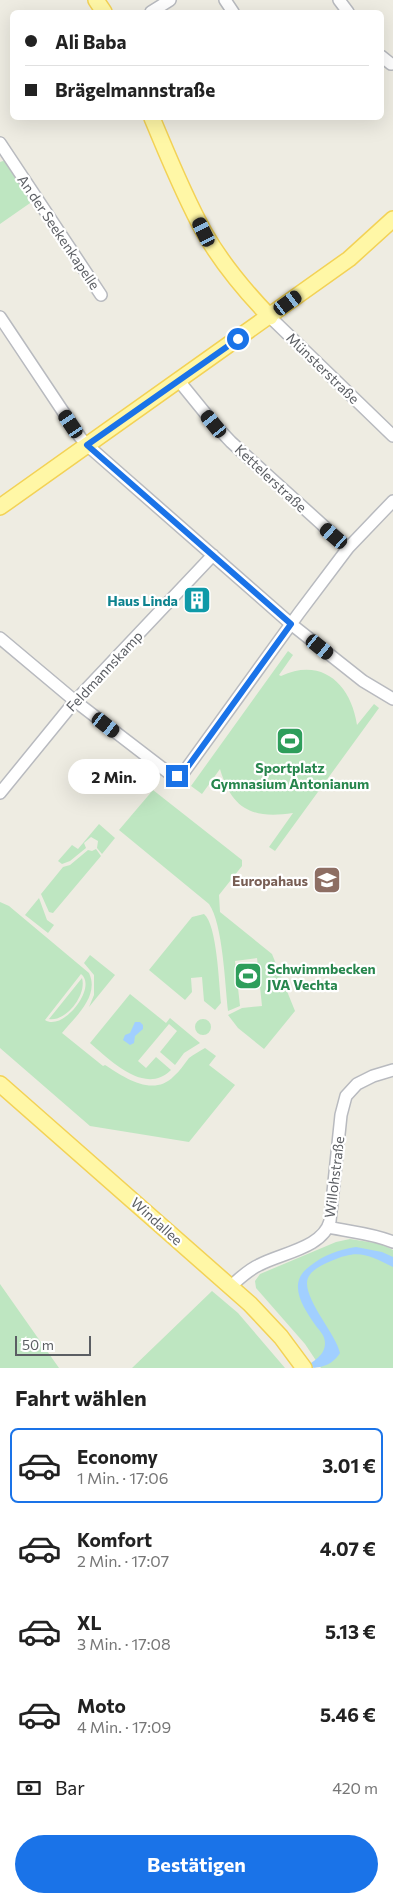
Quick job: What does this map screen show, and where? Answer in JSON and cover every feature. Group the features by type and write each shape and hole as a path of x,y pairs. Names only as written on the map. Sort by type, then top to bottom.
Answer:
{"main road":[{"name":"Münsterstraße","path":"153,120 204,232 222,261 245,291 270,317"},
{"path":"0,507 270,317 349,259 393,219"},
{"name":"Windallee","path":"0,1084 231,1286 250,1304 302,1366"}],"street":[{"path":"153,7 170,0"},
{"path":"384,58 391,64"},
{"name":"An der Seekenkapelle","path":"0,143 101,295"},
{"path":"0,317 87,445 291,624 363,682 393,699"},
{"name":"Münsterstraße","path":"270,317 393,436"},
{"name":"Kettelerstraße","path":"179,381 231,442 348,548"},
{"path":"0,638 75,701 170,774 177,776 184,772 348,548 393,501"},
{"name":"Feldmannskamp","path":"0,793 75,701 213,555"},
{"name":"Willohstraße","path":"231,1286 248,1271 260,1264 314,1242 323,1235 328,1227 341,1115 346,1096 357,1084 373,1076 393,1070"},
{"path":"328,1227 379,1236 393,1242"}],"green space":[{"path":"0,162 8,162 33,201 0,224"},
{"name":"Sportplatz Gymnasium Antonianum","path":"288,651 293,655 279,675 309,670 321,672 332,678 341,686 348,697 354,710 357,725 374,704 379,708 275,851 269,847 293,813 266,814 255,813 246,809 231,794 220,769 202,794 191,786"},
{"path":"153,790 242,860 242,866 219,895 220,912 272,954 295,1011 264,1049 238,1028 228,1015 242,1008 262,1006 257,958 235,961 240,1006 228,1011 220,940 214,913 209,904 119,830"},
{"path":"99,824 115,838 102,854 97,848 98,841 91,837 84,843 86,848 70,861 62,864 58,861 72,845 78,849"},
{"path":"96,849 101,856 53,913 49,912 41,894 63,867 70,865 88,850"},
{"path":"39,898 47,920 54,925 48,933 25,915"},
{"path":"0,902 9,906 89,973 92,982 89,998 62,1033 103,1066 105,1065 130,1080 148,1085 157,1085 166,1082 174,1076 189,1058 205,1048 216,1056 209,1065 235,1085 189,1142 90,1126 0,1048","holes":["81,974 85,980 82,997 69,1014 61,1020 52,1022 45,1020"]},
{"path":"204,914 212,930 217,956 221,1003 215,1010 204,1001 202,977 191,978 192,992 185,1000 149,970 192,917"},
{"path":"90,955 115,975 89,1007 94,995 94,975 84,963"},
{"path":"82,978 81,992 74,1006 62,1016 56,1019 49,1019"},
{"path":"130,994 166,1023 170,1018 200,1043 184,1053 175,1065 160,1052 177,1031 169,1024 138,1061 146,1068 156,1057 171,1070 161,1077 150,1079 128,1073 90,1043"},
{"path":"200,1019 206,1019 211,1024 209,1033 200,1035 195,1030 195,1024"},
{"path":"350,1239 381,1244 393,1250 393,1368 321,1368 305,1344 256,1288 255,1281 260,1274 336,1242"},
{"path":"0,1284 59,1368 0,1368"},
{"path":"212,1291 238,1313 285,1368 132,1368"}],"water":[{"name":"Schwimmbecken JVA Vechta","path":"254,963 257,988 241,989 239,965"},
{"path":"135,1022 140,1022 143,1025 143,1029 135,1036 134,1043 130,1045 123,1040 125,1035 130,1033"},
{"path":"356,1247 382,1252 393,1257 393,1267 369,1256 356,1254 340,1257 311,1273 307,1283 309,1292 340,1353 329,1364 315,1368 304,1368 321,1355 325,1343 322,1334 302,1303 299,1295 299,1280 310,1266 320,1259 338,1251"}],"place":[{"name":"Haus Linda","path":"197,600"},
{"name":"Sportplatz Gymnasium Antonianum","path":"290,741"},
{"name":"Europahaus","path":"327,880"},
{"name":"Schwimmbecken JVA Vechta","path":"248,976"}],"route":[{"path":"177,776 184,772 291,624 87,445 238,339"}]}
